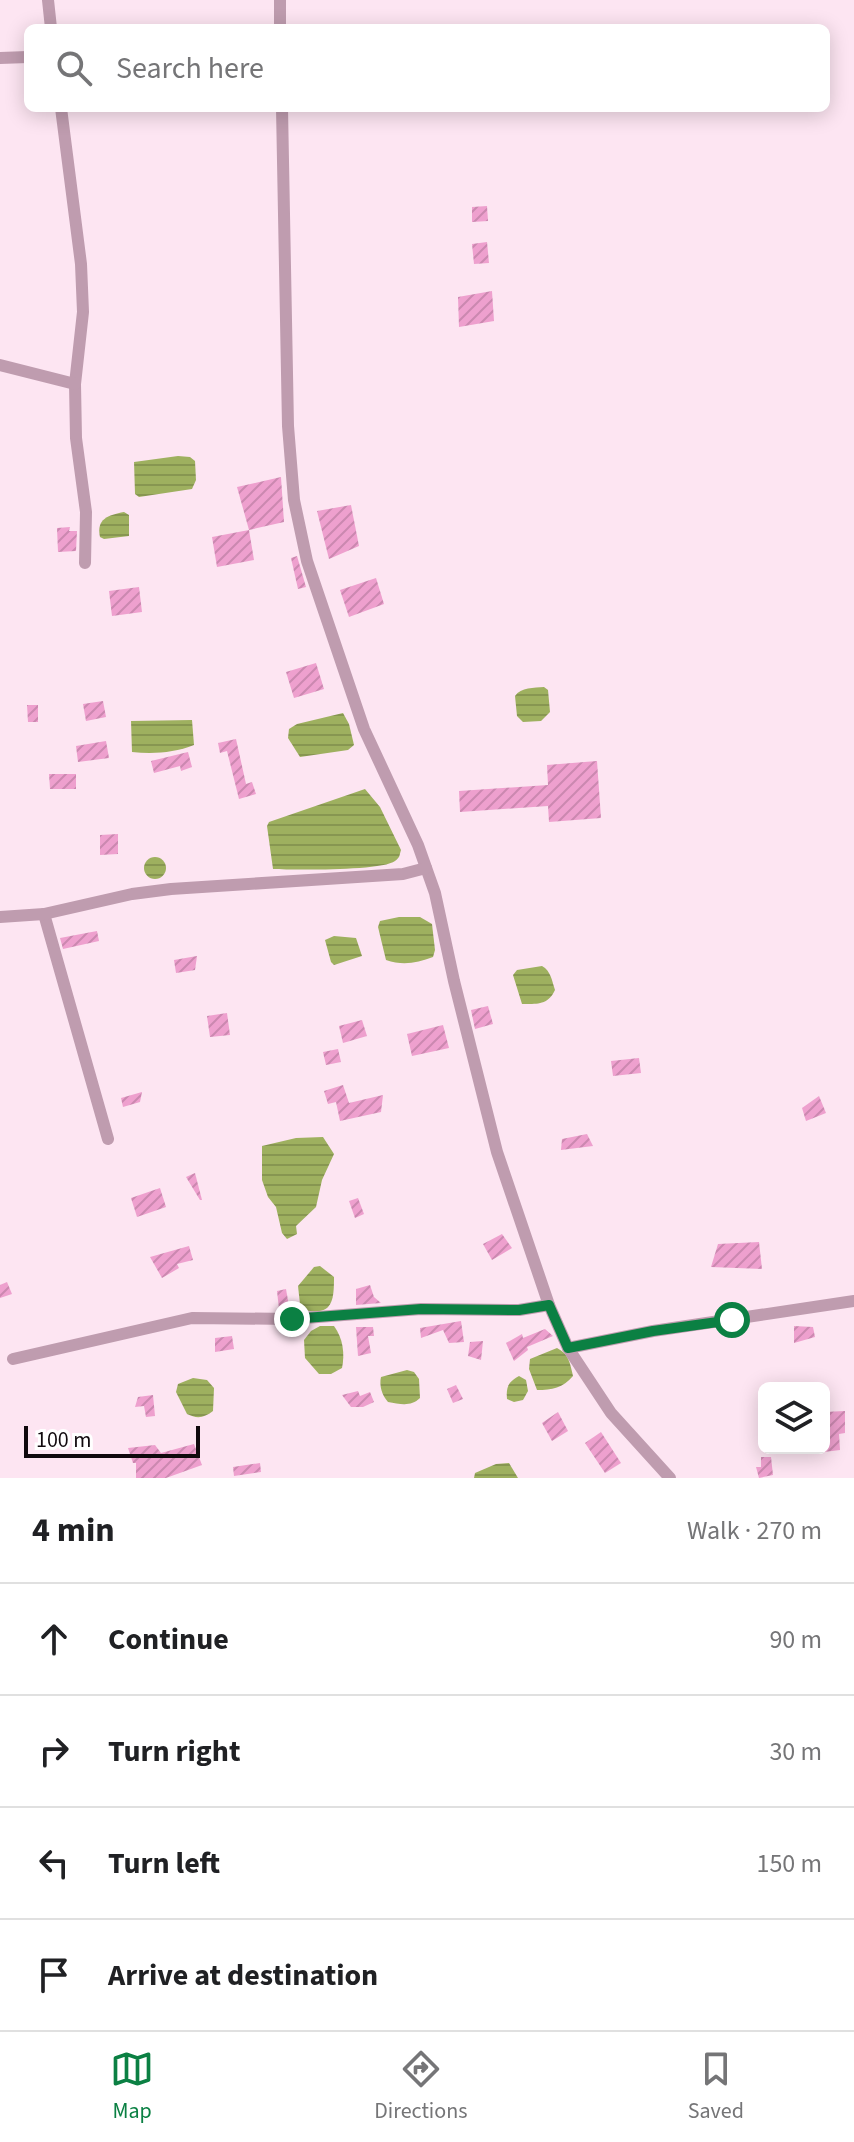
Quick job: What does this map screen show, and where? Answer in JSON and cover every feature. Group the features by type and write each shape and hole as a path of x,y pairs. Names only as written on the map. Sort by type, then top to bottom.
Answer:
{"street":[{"path":"48,0 51,24"},
{"path":"280,0 280,24"},
{"path":"0,58 24,57"},
{"path":"62,112 81,264 83,312 75,384 76,438 86,512 85,563"},
{"path":"282,112 288,426 294,500 307,561 364,729 435,893 497,1152 549,1305 568,1348 611,1413 670,1478"},
{"path":"0,365 75,384"},
{"path":"0,917 44,914 145,892 403,874 426,868"},
{"path":"44,914 108,1139"},
{"path":"568,1348 653,1331 854,1301"},
{"path":"13,1359 192,1318 292,1319 421,1309 519,1310 549,1305"}],"shaded area":[{"path":"190,457 195,461 196,480 192,489 139,497 135,494 134,462"},
{"path":"124,512 129,515 129,536 100,537 104,519"},
{"path":"544,687 548,690 550,712 541,721 523,722 517,716 515,696 524,689"},
{"path":"343,713 354,745 348,750 300,757 288,738 289,729 297,724"},
{"path":"192,720 194,745 163,752 132,752 131,721"},
{"path":"365,789 380,807 401,850 397,860 373,867 273,869 269,822"},
{"path":"155,857 163,860 166,868 163,876 155,879 147,876 144,868 147,860"},
{"path":"420,917 432,924 433,957 410,963 386,960 378,927 380,921"},
{"path":"334,936 356,938 362,956 334,965 325,940"},
{"path":"542,966 549,973 555,990 546,1001 522,1004 513,975 517,970"},
{"path":"323,1137 334,1154 322,1180 316,1207 296,1226 297,1234 287,1239 262,1180 262,1146 296,1138"},
{"path":"320,1266 334,1277 332,1300 326,1309 304,1310 300,1304 298,1286 314,1267"},
{"path":"320,1326 334,1326 341,1341 342,1368 331,1374 319,1374 305,1358 304,1340"},
{"path":"557,1348 567,1356 573,1376 557,1388 537,1390 529,1369 530,1359"},
{"path":"407,1370 414,1372 419,1379 420,1398 409,1404 388,1402 380,1384 381,1377"},
{"path":"519,1376 526,1380 528,1391 523,1400 514,1402 507,1399 507,1388"},
{"path":"193,1378 207,1380 214,1388 213,1411 203,1416 187,1414 176,1392 178,1384"},
{"path":"509,1463 518,1478 474,1478 475,1473 496,1464"}],"building":[{"path":"487,206 488,221 472,222 472,207"},
{"path":"487,242 489,263 474,264 472,244"},
{"path":"492,291 494,321 459,327 458,297"},
{"path":"281,477 284,522 249,530 237,487"},
{"path":"351,505 359,546 329,559 317,511"},
{"path":"70,527 69,531 77,531 76,551 58,552 57,528"},
{"path":"249,530 254,560 217,567 212,537"},
{"path":"297,556 306,587 298,589 291,558"},
{"path":"376,578 384,604 349,617 340,590"},
{"path":"139,587 142,612 112,616 109,591"},
{"path":"316,663 324,689 294,698 286,672"},
{"path":"103,701 106,717 86,721 83,704"},
{"path":"27,705 38,705 38,722 28,722"},
{"path":"236,739 246,784 252,782 256,794 239,799 227,751 220,753 218,743"},
{"path":"106,741 109,758 78,762 76,746"},
{"path":"188,752 192,767 181,771 180,766 154,773 151,761"},
{"path":"597,761 601,818 549,822 548,806 460,812 459,791 548,785 547,765"},
{"path":"49,774 76,774 76,789 50,789"},
{"path":"118,834 118,854 100,855 100,835"},
{"path":"97,931 99,941 63,949 60,938"},
{"path":"197,956 195,970 176,973 174,960"},
{"path":"488,1006 493,1024 475,1029 471,1010"},
{"path":"227,1013 230,1035 210,1037 207,1016"},
{"path":"362,1020 367,1036 343,1043 339,1026"},
{"path":"443,1025 449,1048 412,1056 407,1034"},
{"path":"338,1049 341,1062 326,1065 323,1052"},
{"path":"639,1058 641,1073 613,1076 611,1061"},
{"path":"343,1085 349,1103 383,1095 381,1112 340,1121 336,1102 328,1104 324,1091"},
{"path":"142,1092 140,1102 123,1107 121,1098"},
{"path":"819,1096 826,1113 806,1121 802,1108"},
{"path":"587,1134 593,1146 561,1150 562,1139"},
{"path":"195,1173 202,1200 186,1177"},
{"path":"160,1188 166,1207 137,1217 131,1198"},
{"path":"358,1198 364,1214 355,1218 349,1201"},
{"path":"502,1234 512,1248 492,1260 483,1244"},
{"path":"759,1242 762,1269 711,1267 718,1244"},
{"path":"189,1246 193,1260 177,1264 179,1268 162,1278 150,1257"},
{"path":"7,1282 12,1294 0,1298 0,1285"},
{"path":"370,1285 374,1297 381,1303 356,1305 356,1289"},
{"path":"286,1289 289,1306 279,1309 277,1291"},
{"path":"461,1321 464,1342 449,1343 443,1330 421,1338 420,1328"},
{"path":"794,1326 813,1327 815,1337 794,1343"},
{"path":"356,1327 373,1327 374,1336 368,1336 371,1353 358,1356"},
{"path":"545,1329 553,1336 527,1347 528,1350 514,1361 506,1343 522,1334 523,1338"},
{"path":"232,1336 234,1349 215,1352 215,1338"},
{"path":"483,1341 481,1360 468,1356 470,1342"},
{"path":"456,1385 463,1399 453,1403 447,1389"},
{"path":"358,1391 360,1396 370,1392 374,1402 363,1407 351,1407 342,1395"},
{"path":"153,1395 155,1416 146,1417 144,1406 135,1407 138,1397"},
{"path":"845,1411 845,1433 839,1434 840,1450 830,1451 830,1412"},
{"path":"558,1412 568,1431 552,1441 542,1423"},
{"path":"601,1432 621,1463 605,1473 585,1443"},
{"path":"194,1444 202,1465 166,1478 136,1478 136,1463 133,1463 128,1448 155,1445 161,1453"},
{"path":"761,1457 771,1457 773,1475 759,1478 756,1467 761,1467"},
{"path":"260,1463 261,1472 234,1476 233,1467"}],"route":[{"path":"292,1319 421,1309 519,1310 549,1305 568,1348 653,1331 732,1320"}]}
